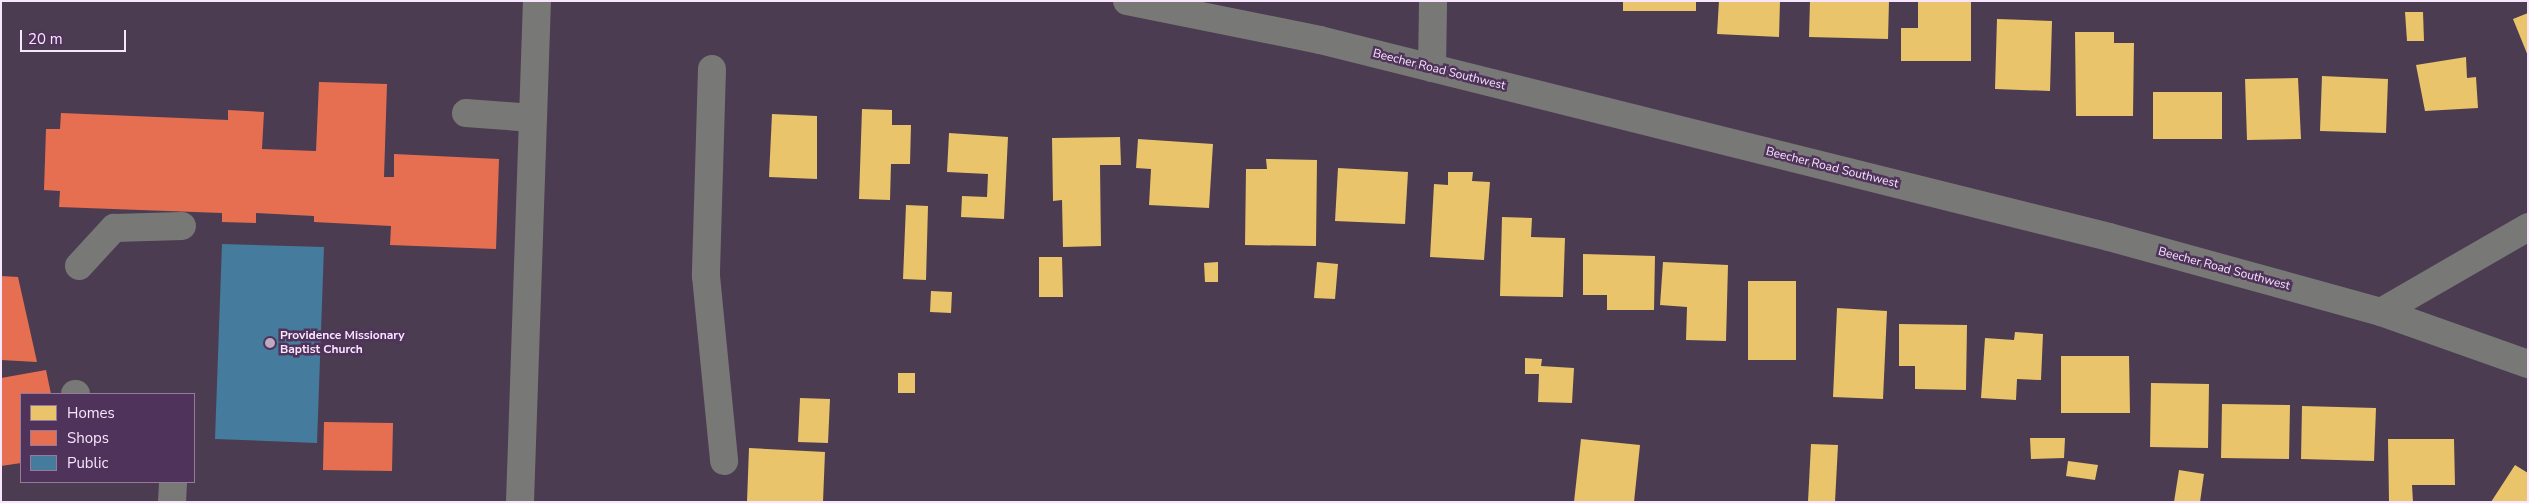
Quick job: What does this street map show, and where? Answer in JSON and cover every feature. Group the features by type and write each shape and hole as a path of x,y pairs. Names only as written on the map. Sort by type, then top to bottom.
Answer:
{"street":[{"path":"520,502 537,1"},
{"name":"Beecher Road Southwest","path":"1127,1 1432,68 2109,237 2381,312 2528,364"},
{"path":"1432,68 1433,1"},
{"path":"712,69 706,276 724,461"},
{"path":"466,113 533,118"},
{"path":"79,266 114,228 182,226"},
{"path":"2381,312 2528,227"},
{"path":"172,502 173,483"}],"building: Homes":[{"path":"1623,1 1696,1 1696,11 1623,11"},
{"path":"1719,1 1780,1 1779,37 1717,34"},
{"path":"1810,1 1889,1 1888,39 1809,37"},
{"path":"1918,1 1971,1 1971,61 1901,61 1901,28 1918,28"},
{"path":"2405,12 2423,12 2424,41 2407,41"},
{"path":"2528,13 2528,56 2513,19"},
{"path":"1997,19 2052,21 2050,91 1995,89"},
{"path":"2075,32 2114,32 2114,43 2134,43 2133,116 2076,116"},
{"path":"2466,57 2467,78 2476,77 2478,108 2425,111 2416,65"},
{"path":"2322,76 2388,79 2386,133 2320,131"},
{"path":"2298,78 2301,139 2247,140 2245,79"},
{"path":"2153,92 2222,92 2222,139 2153,139"},
{"path":"862,109 892,110 892,125 911,125 910,164 891,164 890,200 859,199"},
{"path":"772,114 817,116 817,179 769,177"},
{"path":"949,133 1008,137 1004,219 961,217 962,196 987,197 988,174 947,172"},
{"path":"1120,137 1121,165 1100,165 1101,246 1063,247 1062,200 1053,201 1052,138"},
{"path":"1138,139 1213,144 1209,208 1149,205 1151,169 1136,168"},
{"path":"1266,159 1317,160 1316,246 1245,245 1246,169 1267,169"},
{"path":"1338,168 1408,172 1405,224 1335,221"},
{"path":"1448,172 1473,172 1472,181 1490,182 1484,260 1430,257 1434,184 1448,185"},
{"path":"906,205 928,206 926,280 903,279"},
{"path":"1502,217 1532,218 1531,237 1565,238 1563,297 1500,296"},
{"path":"1583,254 1655,256 1654,310 1607,310 1607,295 1583,295"},
{"path":"1039,257 1062,257 1063,297 1039,297"},
{"path":"1218,262 1218,282 1205,282 1204,263"},
{"path":"1317,262 1338,264 1335,299 1314,298"},
{"path":"1663,262 1728,265 1726,341 1686,340 1687,307 1660,305"},
{"path":"1748,281 1796,281 1796,360 1748,360"},
{"path":"931,291 952,292 951,313 930,312"},
{"path":"1837,308 1887,311 1883,399 1833,397"},
{"path":"1899,324 1967,325 1966,390 1915,389 1915,366 1899,366"},
{"path":"2015,332 2043,334 2041,380 2017,379 2016,400 1981,398 1985,338 2014,340"},
{"path":"2061,356 2129,356 2130,413 2061,413"},
{"path":"1525,358 1542,359 1541,366 1574,368 1572,403 1538,402 1539,374 1525,374"},
{"path":"898,373 915,373 915,393 898,393"},
{"path":"2151,383 2209,384 2208,448 2150,447"},
{"path":"800,398 830,399 828,443 798,442"},
{"path":"2222,404 2290,405 2289,459 2221,458"},
{"path":"2302,406 2376,408 2374,461 2301,459"},
{"path":"2030,438 2065,438 2064,458 2031,459"},
{"path":"1581,439 1640,445 1634,502 1574,502"},
{"path":"2388,439 2454,439 2455,485 2412,485 2413,502 2389,502"},
{"path":"1811,444 1838,445 1835,502 1808,502"},
{"path":"749,448 825,452 823,502 747,502"},
{"path":"2068,461 2098,465 2095,480 2066,476"},
{"path":"2515,465 2528,473 2528,502 2491,502"},
{"path":"2179,470 2204,474 2200,502 2174,502"}],"building: Shops":[{"path":"319,82 387,84 384,177 394,177 394,154 499,159 496,249 390,245 391,226 314,222 314,216 256,213 256,223 222,222 222,213 59,207 60,191 44,190 46,129 60,129 61,113 228,120 228,110 264,112 262,149 316,151"},
{"path":"1,276 18,277 37,362 1,360"},
{"path":"46,370 51,393 20,393 20,463 1,466 1,378"},
{"path":"324,422 393,423 392,471 323,470"}],"building: Public":[{"name":"Providence Missionary Baptist Church","path":"222,244 324,247 317,443 215,439"}],"place":[{"name":"Providence Missionary Baptist Church","path":"270,343"}]}
